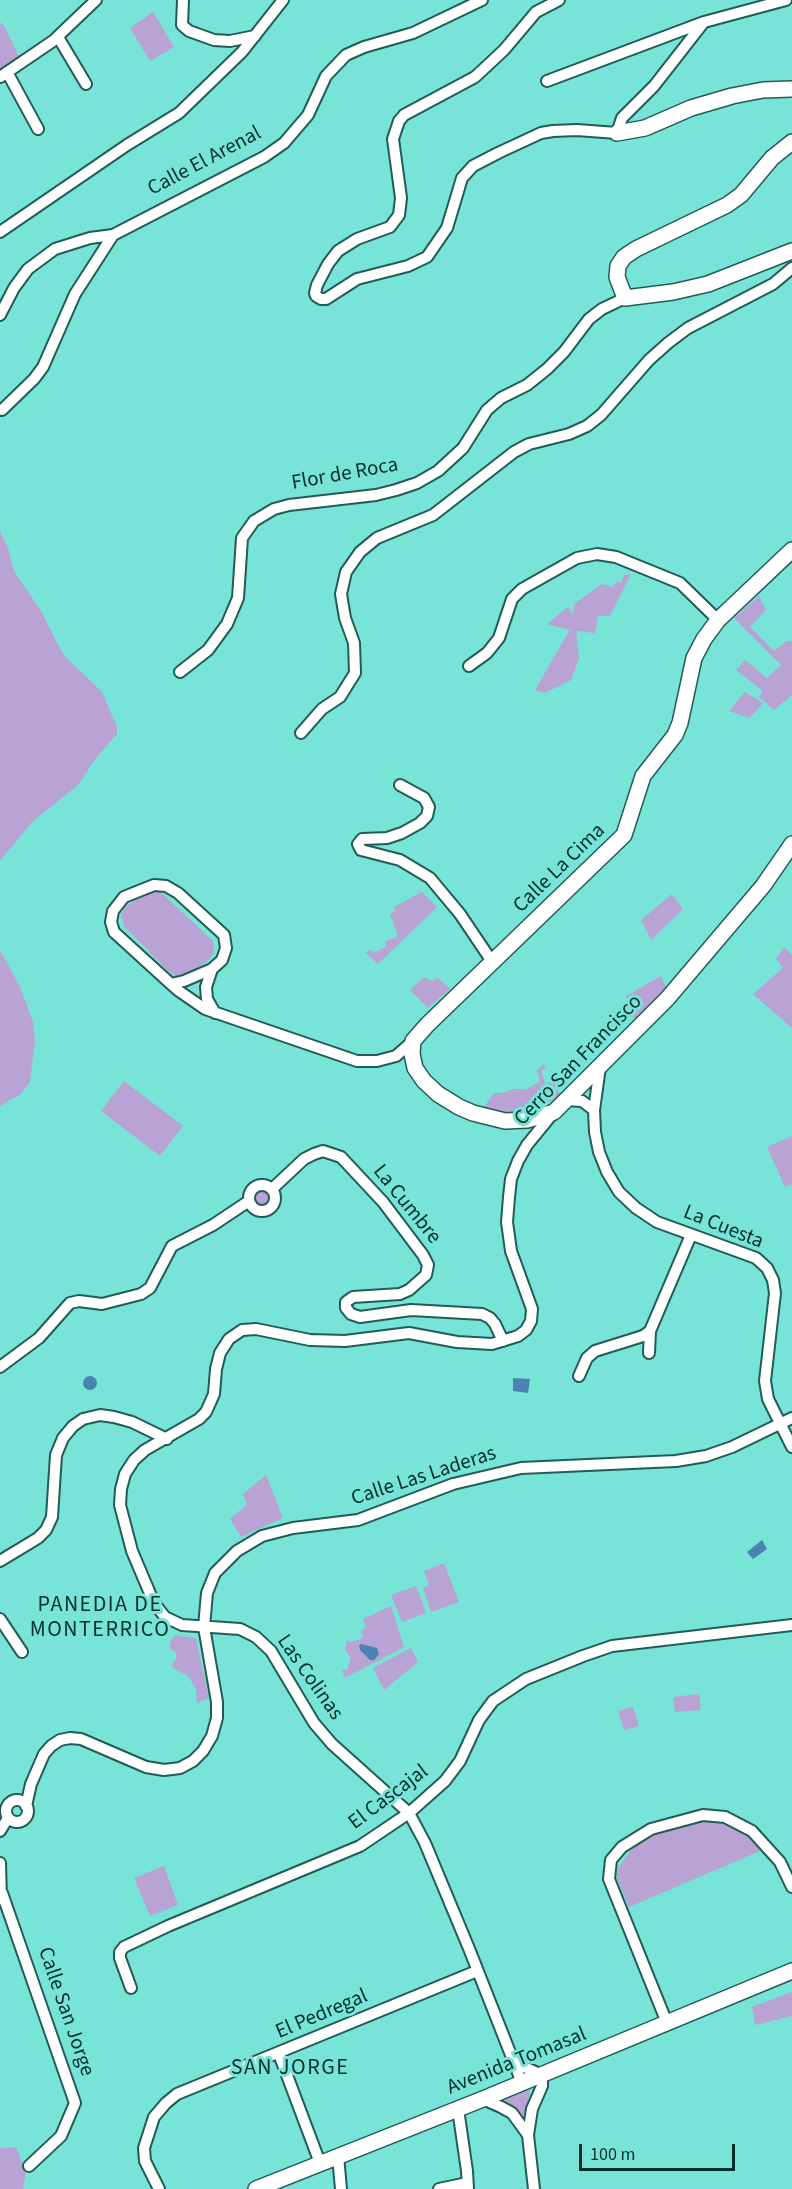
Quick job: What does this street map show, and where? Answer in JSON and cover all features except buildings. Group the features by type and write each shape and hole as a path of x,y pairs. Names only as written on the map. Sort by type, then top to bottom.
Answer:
{"street":[{"path":"38,129 4,74 58,37 96,0"},
{"path":"183,0 182,25 189,31 214,40 230,41 255,36"},
{"path":"0,232 127,145 179,113 242,52 283,0"},
{"name":"Calle El Arenal","path":"0,315 28,269 55,249 71,243 113,235 264,157 284,143 308,115 326,76 346,55 364,47 414,33 482,0"},
{"path":"559,0 536,12 504,50 475,77 404,115 399,121 393,139 401,198 399,215 390,227 357,239 338,251 317,285 316,296 326,299 357,279 408,266 427,257 447,228 462,178 473,166 541,133 577,130 617,132 645,128 691,108 732,96 763,90 792,89"},
{"path":"547,81 704,22 786,0"},
{"path":"617,132 622,118 654,86 704,22"},
{"path":"58,37 86,84"},
{"path":"625,298 617,277 618,266 624,257 734,200 752,184 772,158 792,142"},
{"path":"2,410 43,367 75,294 113,235"},
{"name":"Flor de Roca","path":"180,672 208,650 227,624 237,598 242,538 254,521 274,509 289,505 353,498 396,490 417,483 438,471 463,448 487,410 501,398 527,385 548,369 589,319 602,309 625,298 673,292 708,284 792,251"},
{"path":"301,733 322,709 340,697 355,673 354,643 345,618 341,594 346,572 360,552 377,538 434,514 514,452 529,444 569,434 587,426 601,415 649,360 668,343 688,328 773,284 792,268"},
{"name":"Calle La Cima","path":"413,1041 624,835 643,776 675,735 680,723 694,658 704,639 718,620 792,550"},
{"path":"469,666 488,653 499,638 512,599 522,589 578,558 597,554 616,557 680,583 718,620"},
{"path":"400,785 424,798 429,807 427,816 420,823 402,833 387,838 362,838 358,844 361,850 400,860 430,878 460,914 493,963"},
{"name":"Cerro San Francisco","path":"167,1438 199,1419 206,1412 214,1394 220,1353 229,1339 242,1330 256,1329 310,1340 345,1341 409,1333 457,1342 492,1344 518,1336 526,1330 531,1321 532,1309 508,1238 511,1179 518,1161 527,1145 554,1112 689,973 764,886 792,844"},
{"path":"171,984 212,969 222,960 226,948 224,935 178,892 166,886 154,885 124,897 113,911 111,921 114,932 171,984 205,1009 357,1061 377,1061 396,1056 413,1041"},
{"path":"212,969 206,987 207,999 215,1013"},
{"path":"413,1041 412,1054 415,1068 424,1081 438,1094 459,1107 505,1121 527,1120 554,1112"},
{"name":"La Cuesta","path":"600,1067 594,1110 599,1152 619,1192 636,1208 657,1222 756,1258 767,1268 773,1280 775,1293 765,1381 768,1399 792,1447"},
{"path":"566,1100 582,1101 594,1110"},
{"name":"La Cumbre","path":"272,1189 304,1159 314,1154 323,1150 341,1157 383,1202 428,1265 426,1275 409,1290 400,1294 353,1297 346,1302 346,1308 351,1314 360,1317 411,1310 482,1314 495,1324 503,1341"},
{"path":"264,1184 272,1189 275,1201 266,1211 257,1210 249,1201 250,1192 256,1186 264,1184"},
{"path":"0,1367 39,1338 70,1303 80,1301 102,1304 141,1294 150,1288 172,1246 213,1225 249,1201"},
{"path":"649,1353 650,1331 691,1235"},
{"path":"579,1376 587,1358 595,1351 643,1336 650,1331"},
{"path":"0,1561 38,1538 46,1530 52,1517 56,1455 63,1438 72,1426 83,1419 92,1417 114,1417 132,1422 167,1438"},
{"name":"Calle Las Laderas","path":"26,1806 31,1784 44,1754 60,1740 81,1739 146,1767 164,1770 180,1768 193,1761 203,1751 212,1736 217,1718 217,1702 204,1627 207,1593 215,1573 237,1551 262,1536 293,1528 357,1520 453,1484 521,1468 676,1461 706,1456 792,1418"},
{"name":"Las Colinas","path":"167,1438 145,1450 134,1460 125,1474 121,1489 120,1504 132,1551 154,1603 165,1617 182,1625 240,1629 256,1637 271,1651 314,1723 332,1744 409,1813 425,1843 522,2083"},
{"path":"0,1619 22,1652"},
{"name":"El Cascajal","path":"130,1988 120,1958 120,1952 124,1947 168,1926 360,1846 409,1813 445,1781 460,1761 479,1720 493,1701 526,1679 612,1646 792,1625"},
{"name":"Calle Las Laderas","path":"15,1800 31,1784"},
{"path":"0,1831 8,1818 6,1807 15,1800 26,1806 27,1811 23,1820 13,1821 8,1818"},
{"path":"667,2023 609,1879 611,1860 622,1847 651,1829 703,1815 725,1817 752,1831 780,1862 792,1887"},
{"path":"0,1863 1,1898"},
{"name":"Calle San Jorge","path":"1,1898 75,2103 61,2136 29,2166"},
{"name":"El Pedregal","path":"159,2189 146,2161 144,2148 154,2117 177,2094 477,1971"},
{"name":"Avenida Tomasal","path":"256,2189 483,2099 792,1971"},
{"path":"279,2054 320,2163"},
{"path":"513,2062 542,2074 542,2085 532,2109 528,2135 534,2189"},
{"path":"483,2099 512,2113 528,2135"},
{"path":"439,2189 467,2186 458,2109"},
{"path":"338,2156 341,2189"}],"shaded area":[{"path":"153,12 174,47 150,61 130,28"},
{"path":"0,22 5,27 20,59 0,71"},
{"path":"0,531 8,548 14,571 41,611 63,654 102,692 117,727 117,734 96,758 78,785 32,822 0,861"},
{"path":"631,574 610,616 598,616 595,633 576,631 579,658 571,680 545,693 535,690 569,631 573,631 547,624 568,607 573,614 574,604 602,584 613,587 616,582 622,582 624,575"},
{"path":"759,596 766,610 750,627 774,651 787,641 792,641 792,695 774,710 759,697 763,691 736,670 745,660 767,678 780,666 783,667 734,618"},
{"path":"745,692 763,703 750,718 729,711"},
{"path":"149,891 157,891 164,895 213,941 214,953 209,960 184,976 176,976 167,970 124,926 121,915 125,907"},
{"path":"422,892 437,907 378,964 365,952 372,950 373,953 386,947 385,942 398,936 390,914 395,911 394,907"},
{"path":"672,894 683,909 651,940 641,920"},
{"path":"784,947 792,955 792,1028 753,994 783,968 776,959"},
{"path":"0,950 20,987 33,1022 35,1041 30,1082 21,1094 0,1106"},
{"path":"661,976 666,987 635,1020 626,996"},
{"path":"424,977 431,981 438,978 450,989 428,1008 410,990"},
{"path":"544,1064 546,1068 541,1070 545,1084 553,1081 561,1096 531,1111 496,1114 482,1110 494,1093 526,1089 540,1082 537,1070"},
{"path":"124,1081 183,1126 160,1156 101,1111"},
{"path":"792,1136 792,1184 785,1187 767,1147"},
{"path":"262,1185 271,1189 275,1198 271,1207 262,1211 253,1207 249,1198 253,1189"},
{"path":"266,1475 283,1518 241,1537 230,1519 247,1504 243,1494"},
{"path":"444,1563 459,1602 431,1612 423,1588 429,1585 424,1571"},
{"path":"416,1586 426,1613 402,1622 391,1595"},
{"path":"391,1606 404,1647 345,1678 342,1670 347,1670 351,1658 345,1650 347,1640 351,1642 363,1638 361,1630 366,1628 363,1619"},
{"path":"175,1635 196,1638 209,1698 197,1703 196,1689 188,1676 173,1668 176,1652 170,1649 170,1643"},
{"path":"411,1648 418,1662 384,1690 373,1668"},
{"path":"699,1694 701,1710 675,1712 673,1697"},
{"path":"633,1707 639,1726 624,1730 618,1711"},
{"path":"709,1819 724,1821 740,1829 754,1839 760,1851 629,1907 617,1879 618,1868 637,1842 657,1831"},
{"path":"164,1866 178,1905 150,1916 134,1878"},
{"path":"792,1992 792,2016 755,2025 752,2007"},
{"path":"528,2086 530,2093 522,2121 505,2102 504,2095"},
{"path":"16,2147 26,2172 23,2189 0,2189 0,2148"}],"water":[{"path":"87,1376 93,1376 97,1383 93,1390 87,1390 83,1386 83,1380"},
{"path":"513,1378 530,1379 528,1393 513,1391"},
{"path":"762,1540 767,1549 753,1559 747,1552"},
{"path":"361,1644 377,1648 379,1654 374,1660 370,1660 360,1650"}],"district":[{"name":"PANEDIA DE MONTERRICO","path":"100,1619"},
{"name":"SAN JORGE","path":"290,2069"}]}
